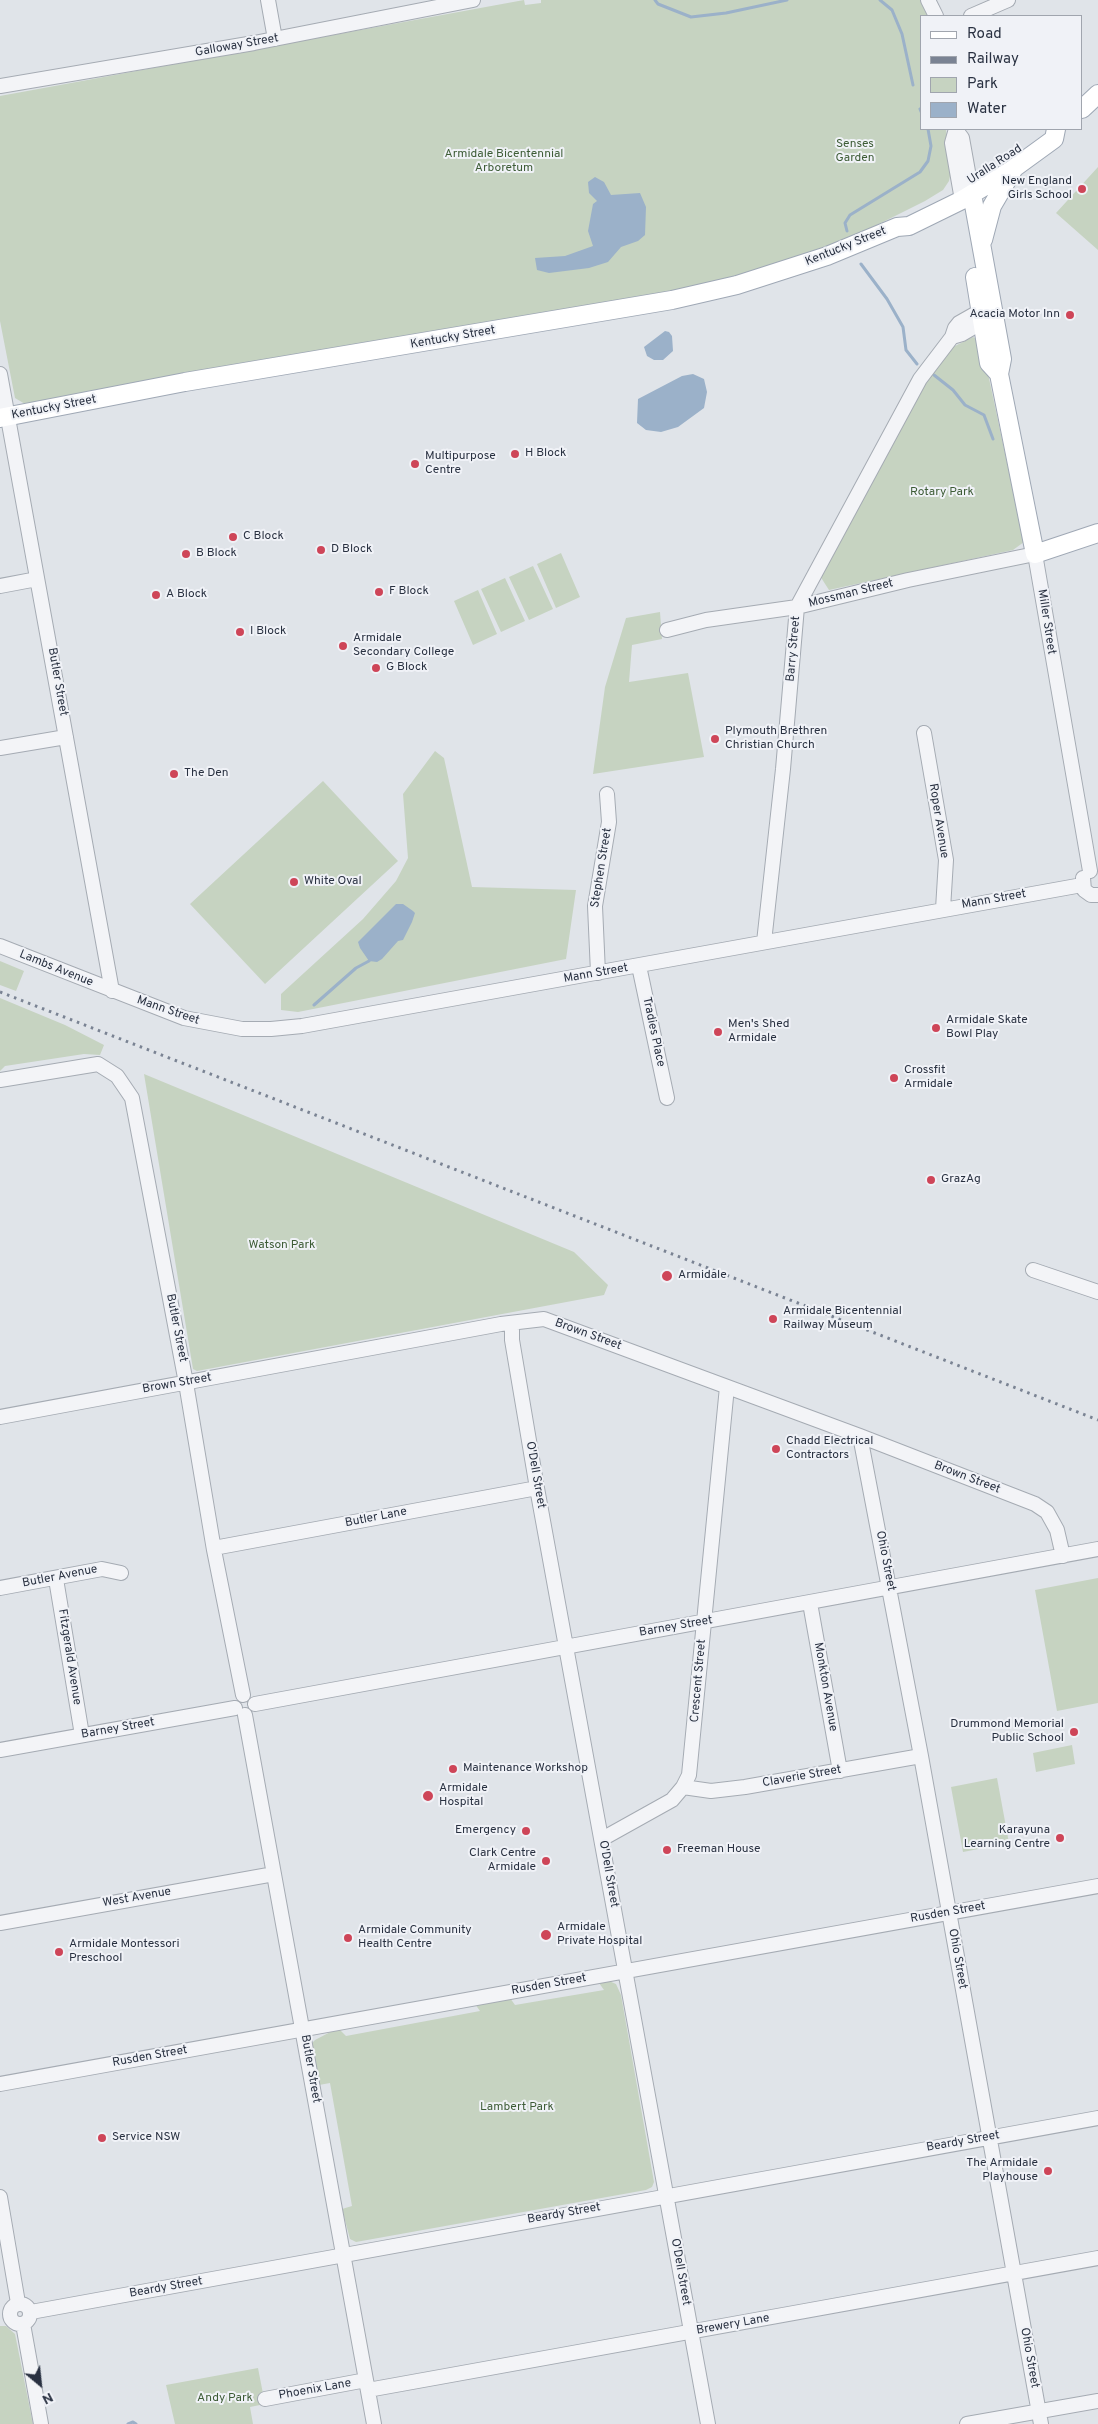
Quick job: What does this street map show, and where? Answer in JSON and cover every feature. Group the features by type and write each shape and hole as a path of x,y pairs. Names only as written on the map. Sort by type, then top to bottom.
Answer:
{"main road":[{"path":"1083,108 1098,94"},
{"name":"Uralla Road","path":"966,191 1045,130"},
{"name":"Uralla Road","path":"966,191 1014,168 1054,139 1056,130"},
{"path":"982,245 992,206 1014,168"},
{"name":"Kentucky Street","path":"4,417 185,382 672,300 737,285 796,267 896,227 904,218 966,191"},
{"name":"Miller Street","path":"966,191 982,245 989,363 1000,374 1035,554"},
{"name":"Miller Street","path":"966,191 987,313"},
{"path":"1035,554 1098,532"}],"street":[{"path":"268,0 275,39"},
{"name":"Galloway Street","path":"0,86 275,39 473,0"},
{"path":"928,0 936,15"},
{"path":"973,15 1008,0"},
{"path":"956,130 952,143 966,191"},
{"name":"Barry Street","path":"764,942 783,769 797,607 920,378 952,337 962,334 987,313"},
{"name":"Butler Street","path":"0,374 4,417 37,579 112,991"},
{"name":"Mossman Street","path":"667,630 706,620 797,607 908,580 1035,554"},
{"name":"Miller Street","path":"1035,554 1094,871"},
{"path":"0,586 37,579"},
{"name":"Roper Avenue","path":"924,733 946,860 943,909"},
{"path":"0,748 66,737"},
{"name":"Stephen Street","path":"598,973 595,906 609,822 607,794"},
{"path":"1094,871 1084,877 1082,885 1087,893 1097,899"},
{"name":"Mann Street","path":"112,991 184,1018 242,1029 302,1026 1082,885"},
{"name":"Lambs Avenue","path":"0,946 112,991"},
{"name":"Tradies Place","path":"639,966 667,1098"},
{"name":"Butler Street","path":"0,1080 98,1064 117,1076 132,1098 186,1383 214,1548 243,1695"},
{"path":"1033,1270 1098,1292"},
{"name":"Brown Street","path":"0,1416 512,1322 544,1319 860,1436 1034,1504 1048,1512 1057,1530 1063,1556"},
{"name":"O'Dell Street","path":"512,1322 512,1340 537,1488 708,2424"},
{"name":"Crescent Street","path":"683,1788 691,1764 727,1387"},
{"name":"Ohio Street","path":"860,1436 921,1756 1040,2418"},
{"name":"Butler Lane","path":"214,1548 537,1488"},
{"name":"Barney Street","path":"255,1704 1098,1549"},
{"name":"Butler Avenue","path":"0,1588 102,1569 121,1573"},
{"name":"Fitzgerald Avenue","path":"56,1579 82,1735"},
{"name":"Monkton Avenue","path":"810,1603 840,1770"},
{"path":"243,1695 252,1699 255,1704 250,1713 240,1711 236,1700 243,1695"},
{"name":"Butler Street","path":"240,1711 274,1874 374,2424"},
{"name":"Barney Street","path":"0,1750 82,1735 240,1711"},
{"name":"Claverie Street","path":"683,1788 712,1791 921,1756"},
{"path":"602,1840 672,1800 683,1788"},
{"name":"West Avenue","path":"0,1923 274,1874"},
{"name":"Rusden Street","path":"0,2084 1098,1886"},
{"name":"Beardy Street","path":"27,2318 343,2255 1098,2118"},
{"path":"0,2197 18,2303"},
{"name":"Brewery Lane","path":"367,2385 691,2332 1098,2258"},
{"path":"18,2303 5,2316 15,2323 27,2318"},
{"path":"18,2303 27,2306 41,2423"},
{"name":"Phoenix Lane","path":"265,2399 367,2385"},
{"path":"967,2424 1040,2418 1098,2401"}],"green space":[{"name":"Armidale Bicentennial Arboretum","path":"524,0 525,5 541,3 541,0 920,0 928,15 920,15 920,130 946,130 951,171 949,181 943,190 855,236 821,251 728,281 25,404 15,398 0,321 0,96"},
{"path":"1098,167 1098,250 1056,213"},
{"name":"Rotary Park","path":"973,337 981,341 1024,542 1013,550 829,590 820,576 923,382 953,347"},
{"path":"561,553 580,597 556,608 537,564"},
{"path":"533,566 553,609 529,620 509,577"},
{"path":"505,578 525,621 501,632 481,589"},
{"path":"478,590 497,634 473,645 454,601"},
{"path":"660,612 662,639 632,645 629,682 688,673 704,757 593,774 605,687 626,618"},
{"path":"435,751 444,758 472,887 576,890 566,959 298,1012 281,1010 281,994 363,919 396,881 408,858 403,794"},
{"name":"White Oval","path":"323,781 398,861 265,984 190,904"},
{"path":"0,961 24,971 16,991 0,985"},
{"path":"0,998 65,1025 104,1045 100,1055 84,1054 5,1066 0,1071"},
{"name":"Watson Park","path":"144,1074 574,1252 608,1285 604,1295 197,1371 193,1369"},
{"path":"1098,1578 1098,1703 1057,1711 1035,1590"},
{"path":"1072,1745 1075,1764 1036,1772 1033,1753"},
{"path":"997,1778 1009,1843 963,1852 951,1787"},
{"name":"Lambert Park","path":"609,1981 616,1984 621,1995 654,2182 652,2187 646,2190 356,2242 350,2239 342,2209 352,2206 330,2083 319,2085 312,2043 315,2040 338,2028 346,2036 480,2011 475,2004 510,1998 515,2005 604,1990 599,1983"},
{"path":"0,2326 6,2326 15,2334 33,2424 0,2424"},
{"name":"Andy Park","path":"258,2368 265,2404 250,2407 253,2424 175,2424 166,2385"}],"water":[{"path":"595,177 604,182 611,195 640,193 646,207 645,235 638,241 621,247 608,262 589,268 549,273 537,270 535,258 565,256 593,246 588,231 593,204 597,201 589,193 588,182"},
{"path":"665,331 669,332 672,336 673,351 663,360 654,360 647,356 644,347"},
{"path":"693,374 704,379 707,392 704,408 678,427 661,432 646,430 637,423 638,399 682,376"},
{"path":"396,904 403,904 415,913 412,922 403,940 398,941 382,959 377,962 369,961 358,942"}],"waterway":[{"path":"655,0 658,4 691,17 726,13 787,0"},
{"path":"880,0 892,10 902,34 913,85"},
{"path":"847,231 845,223 850,215 920,172 928,161 931,146 928,130"},
{"path":"861,264 887,299 903,327 906,350 917,364"},
{"path":"934,375 953,390 965,405 984,415 993,439"},
{"path":"314,1005 356,968 369,961"},
{"path":"128,2424 133,2422 136,2424"}],"railway":[{"path":"0,992 1098,1420"}],"place":[{"name":"New England Girls School","path":"1082,189"},
{"name":"Acacia Motor Inn","path":"1070,315"},
{"name":"H Block","path":"515,454"},
{"name":"Multipurpose Centre","path":"415,464"},
{"name":"C Block","path":"233,537"},
{"name":"D Block","path":"321,550"},
{"name":"B Block","path":"186,554"},
{"name":"F Block","path":"379,592"},
{"name":"A Block","path":"156,595"},
{"name":"I Block","path":"240,632"},
{"name":"Armidale Secondary College","path":"343,646"},
{"name":"G Block","path":"376,668"},
{"name":"Plymouth Brethren Christian Church","path":"715,739"},
{"name":"The Den","path":"174,774"},
{"name":"White Oval","path":"294,882"},
{"name":"Armidale Skate Bowl Play","path":"936,1028"},
{"name":"Men's Shed Armidale","path":"718,1032"},
{"name":"Crossfit Armidale","path":"894,1078"},
{"name":"GrazAg","path":"931,1180"},
{"name":"Armidale","path":"667,1276"},
{"name":"Armidale Bicentennial Railway Museum","path":"773,1319"},
{"name":"Chadd Electrical Contractors","path":"776,1449"},
{"name":"Drummond Memorial Public School","path":"1074,1732"},
{"name":"Maintenance Workshop","path":"453,1769"},
{"name":"Armidale Hospital","path":"428,1796"},
{"name":"Emergency","path":"526,1831"},
{"name":"Karayuna Learning Centre","path":"1060,1838"},
{"name":"Freeman House","path":"667,1850"},
{"name":"Clark Centre Armidale","path":"546,1861"},
{"name":"Armidale Private Hospital","path":"546,1935"},
{"name":"Armidale Community Health Centre","path":"348,1938"},
{"name":"Armidale Montessori Preschool","path":"59,1952"},
{"name":"Service NSW","path":"102,2138"},
{"name":"The Armidale Playhouse","path":"1048,2171"}],"park label":[{"name":"Senses Garden","path":"855,152"}]}
